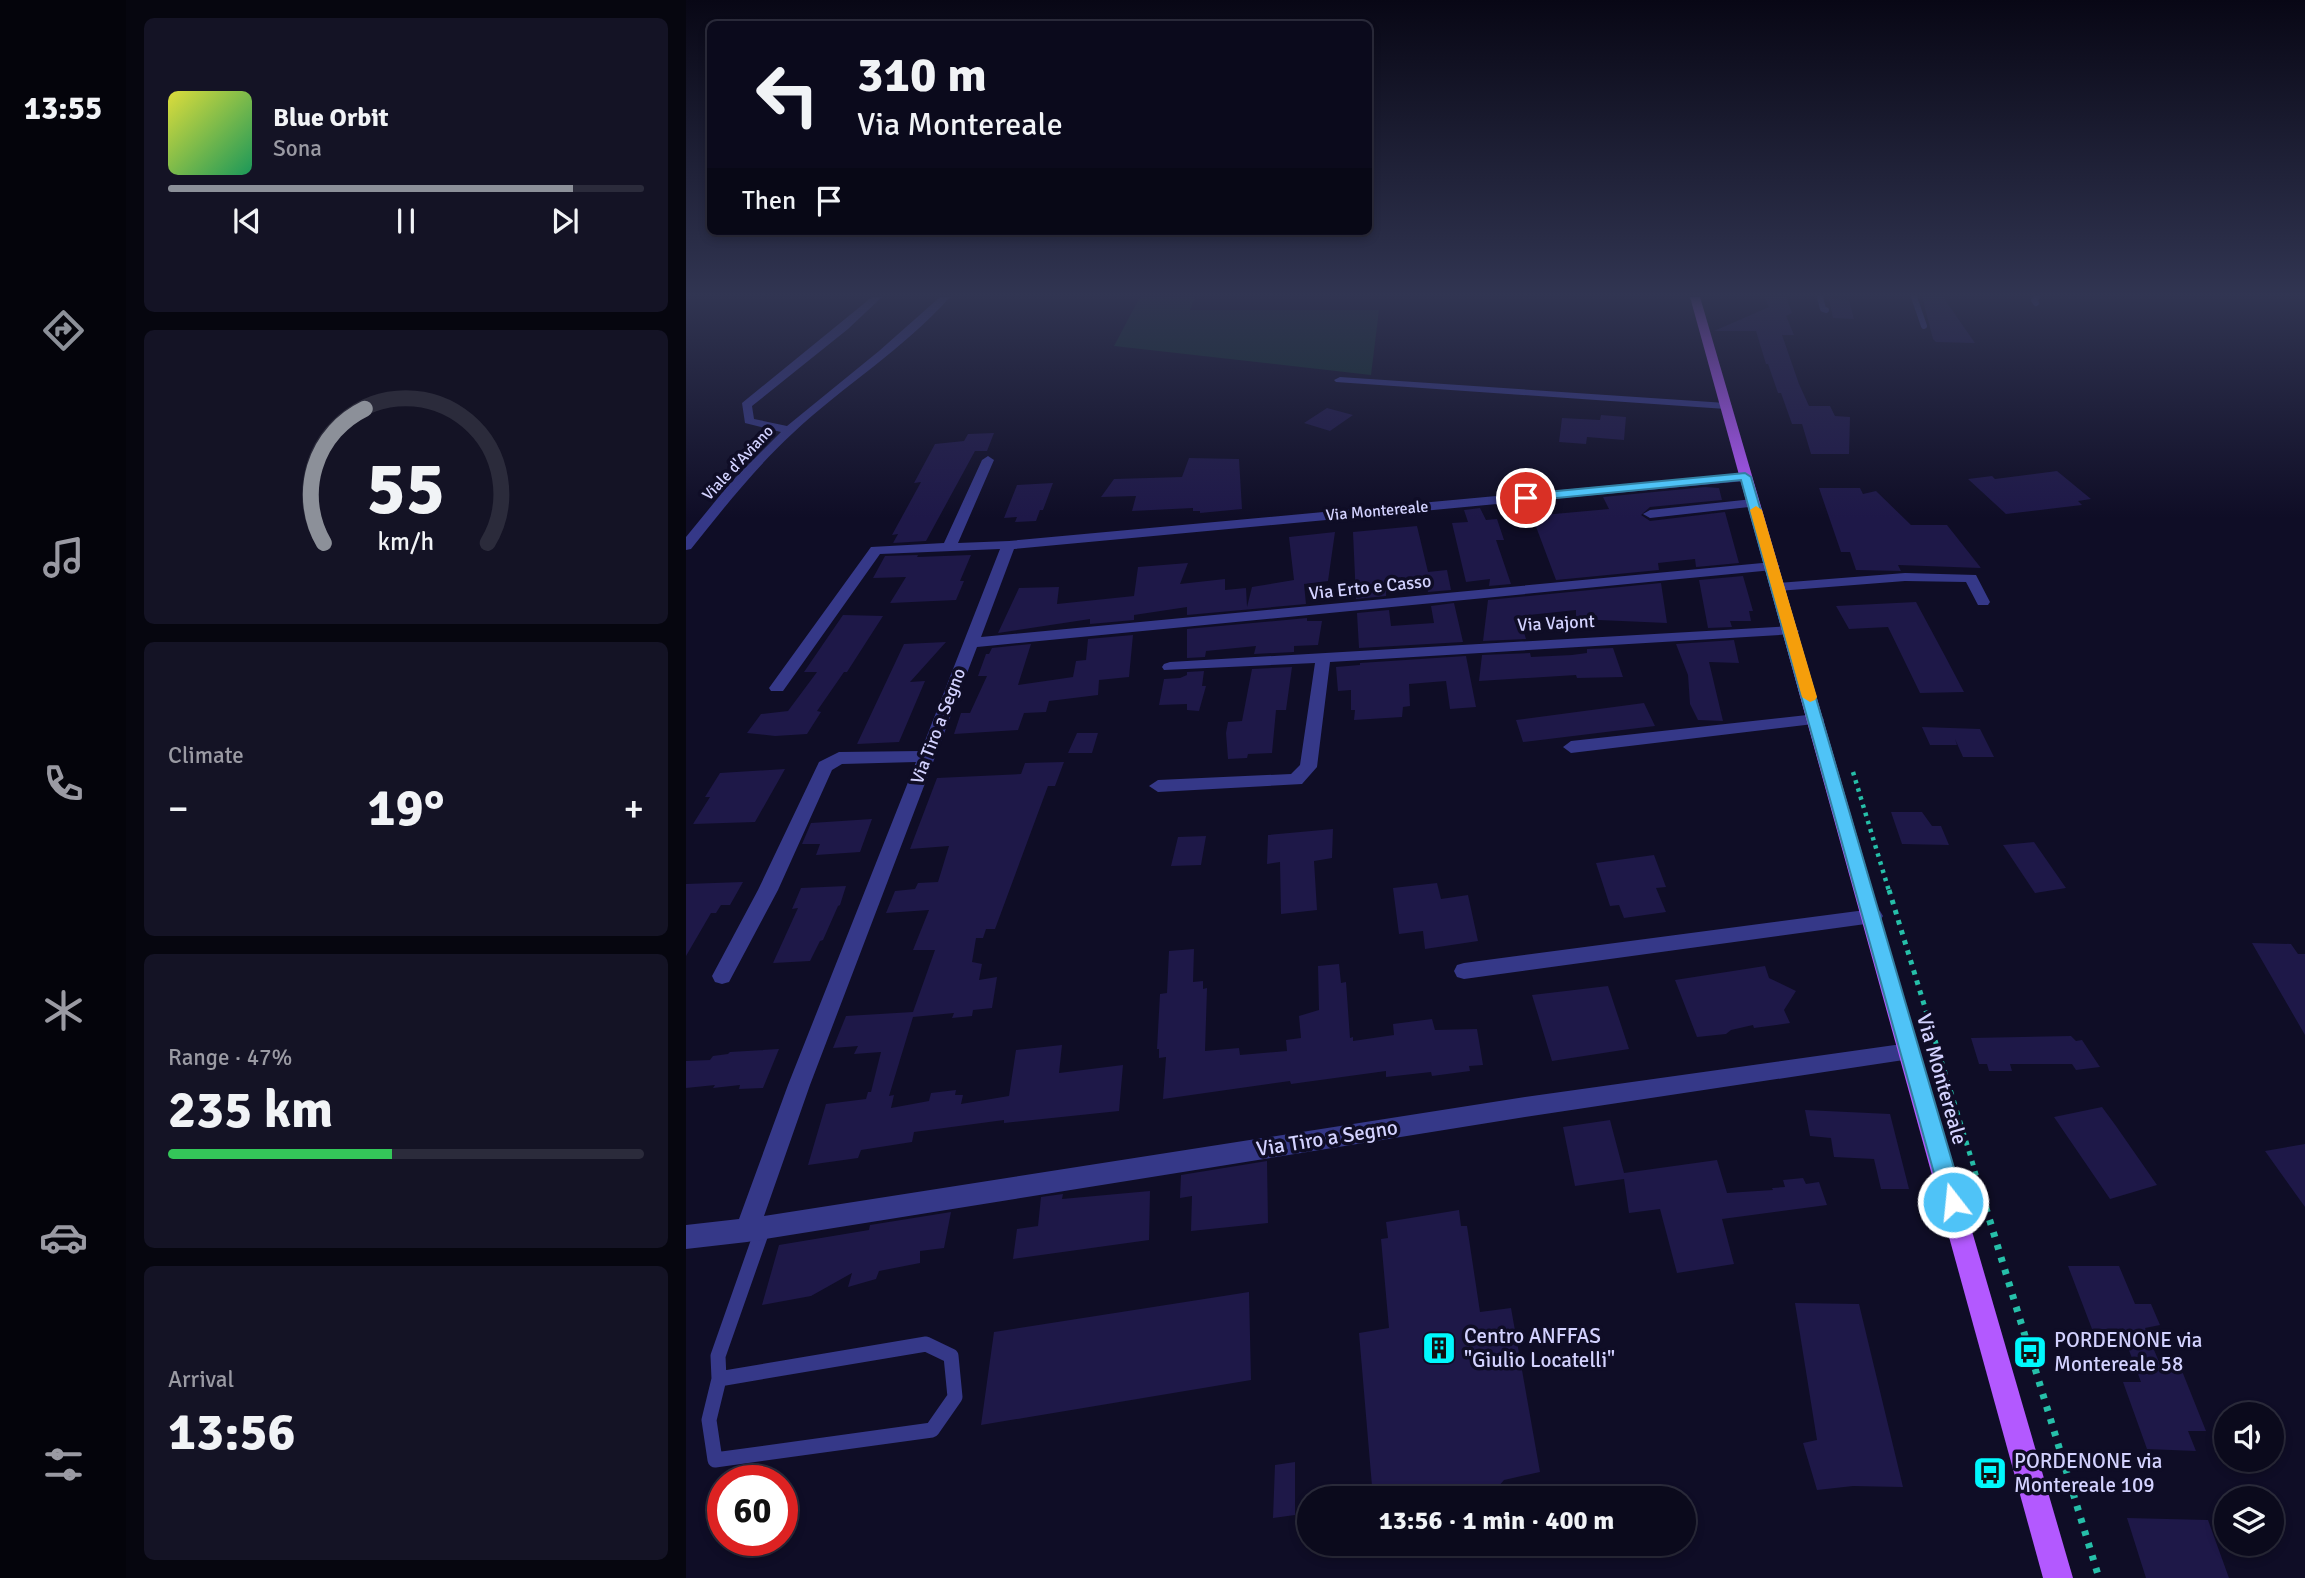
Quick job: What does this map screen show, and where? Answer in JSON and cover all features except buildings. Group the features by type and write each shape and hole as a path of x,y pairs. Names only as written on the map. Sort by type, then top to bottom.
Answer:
{"main road":[{"name":"Via Montereale","path":"1716,371 1873,916 2058,1578"}],"street":[{"path":"789,371 746,405 749,421 789,430"},
{"name":"Viale d'Aviano","path":"686,546 735,485 789,430 861,371"},
{"path":"1340,380 1726,405"},
{"path":"949,547 988,460"},
{"name":"Via Montereale","path":"1009,545 1745,477"},
{"path":"1650,514 1754,503"},
{"path":"778,688 876,550 1009,545"},
{"name":"Via Tiro a Segno","path":"755,1229 799,1085 1009,545"},
{"name":"Via Erto e Casso","path":"970,643 1773,566"},
{"path":"1778,587 1905,577 1971,578 1983,602"},
{"name":"Via Vajont","path":"1171,667 1791,631"},
{"path":"1158,786 1296,780 1308,767 1323,659"},
{"path":"1571,747 1816,719"},
{"path":"722,976 768,890 825,766 839,758 928,756"},
{"path":"1464,971 1873,916"},
{"name":"Via Tiro a Segno","path":"686,1237 755,1229 1525,1107 1909,1052"}],"lane":[{"path":"719,1379 926,1344 951,1356 955,1397 932,1430 715,1460 709,1420 719,1379 718,1356 755,1229"}],"path":[{"path":"1848,758 2099,1578"}],"green space":[{"path":"1332,371 1372,371 1371,375"}],"slow traffic":[{"path":"1756,510 1810,697"}],"place":[{"name":"Centro ANFFAS \"Giulio Locatelli\"","path":"1439,1348"},
{"name":"PORDENONE via Montereale 58","path":"2030,1352"},
{"name":"PORDENONE via Montereale 109","path":"1990,1473"}],"route":[{"path":"1526,498 1745,477 1773,566 1953,1202"}]}
